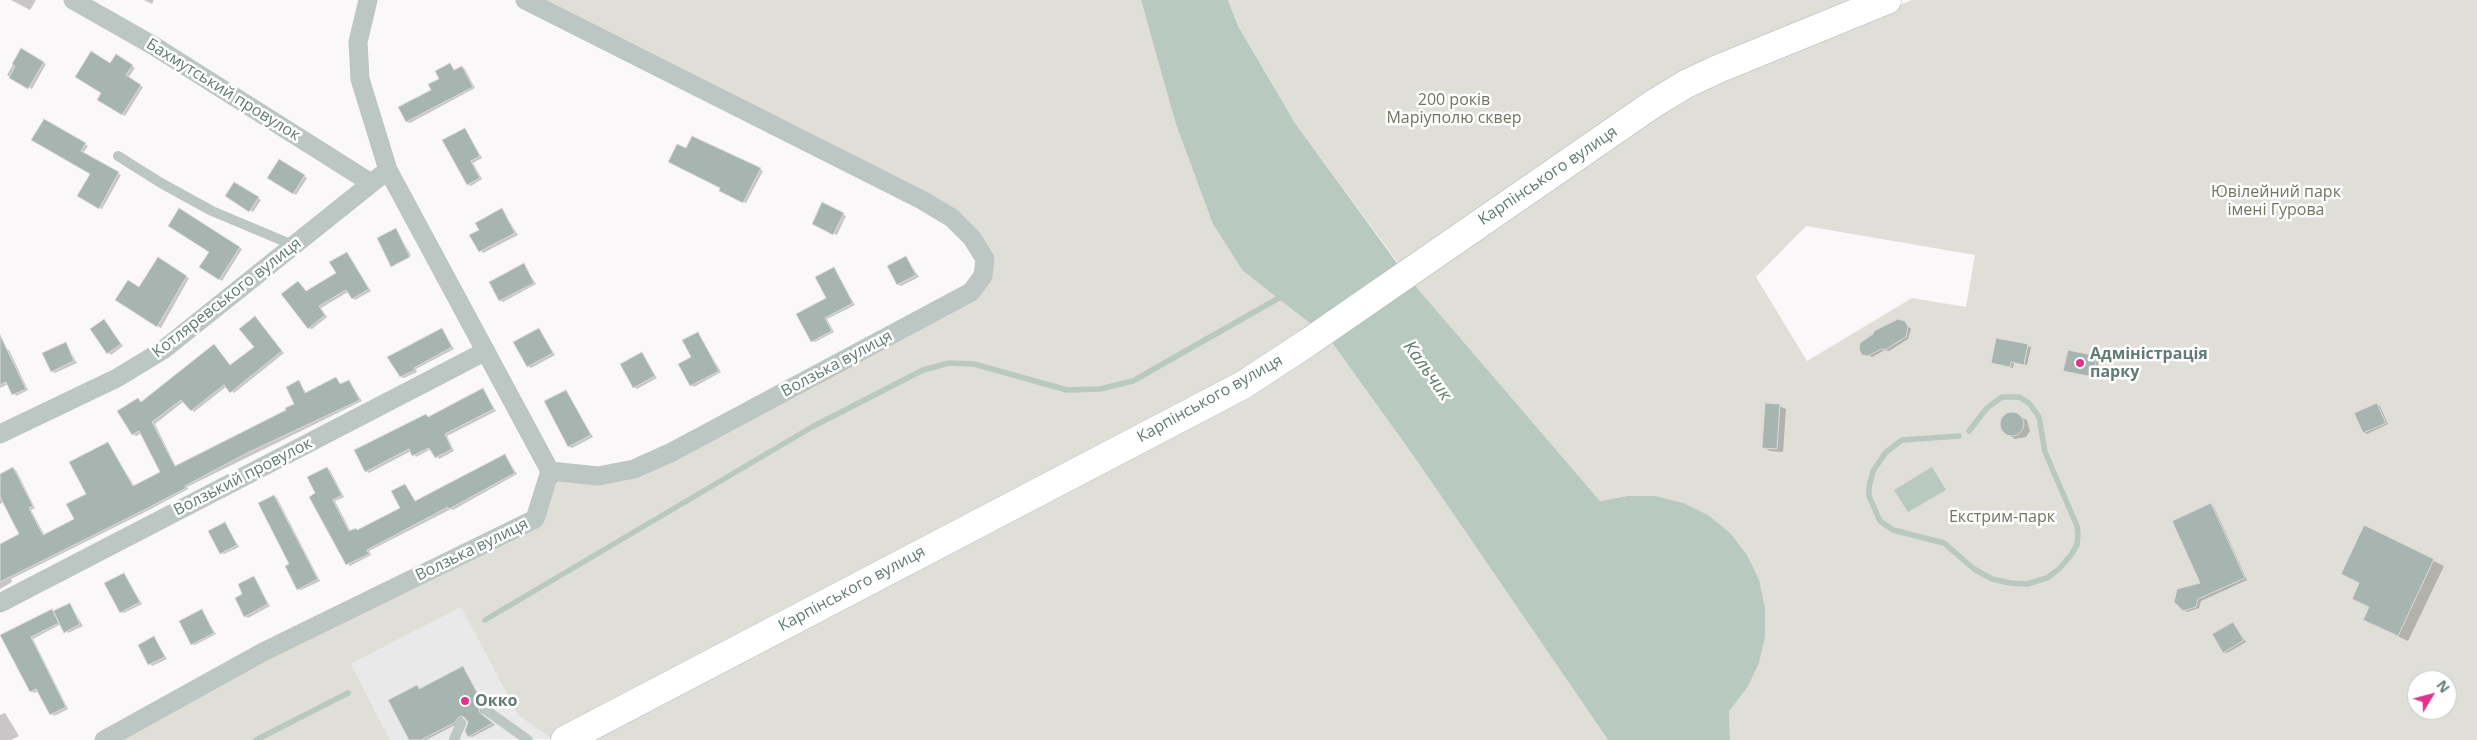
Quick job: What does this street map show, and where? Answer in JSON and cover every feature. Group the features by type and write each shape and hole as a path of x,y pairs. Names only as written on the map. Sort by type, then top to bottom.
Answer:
{"street":[{"name":"Бахмутський провулок","path":"73,0 154,46 371,184"},
{"path":"368,0 358,42 360,79 388,170 550,471"},
{"name":"Волзька вулиця","path":"104,740 263,652 535,519 550,471 598,476 634,469 672,452 971,292 983,276 985,259 972,238 952,218 922,200 525,0"},
{"name":"Карпінського вулиця","path":"566,740 1243,385 1307,343 1423,261 1653,104 1686,84 1718,69 1887,0"},
{"name":"Котляревського вулиця","path":"0,434 117,378 163,350 388,170"},
{"name":"Волзький провулок","path":"0,603 486,352"}],"lane":[{"path":"118,156 161,183 212,211 293,245"},
{"path":"486,710 528,740"},
{"path":"454,740 461,723"}],"shaded area":[{"path":"461,607 518,715 552,739 390,740 351,664"}],"green space":[{"path":"525,0 1141,0 1149,27 1243,271 1318,327 1270,359 552,739 518,715 461,607 351,664 390,740 104,740 535,519 550,471 634,469 971,292 985,259 952,218"},
{"name":"200 років Маріуполю сквер","path":"1228,0 1887,0 1718,69 1401,267 1295,123 1238,26"},
{"name":"Ювілейний парк імені Гурова","path":"1912,0 2477,0 2477,740 1730,740 1729,710 1747,688 1655,496 1627,496 1600,501 1411,282 1658,113 1721,78","holes":["1806,226 1975,255 1966,307 1912,298 1807,361 1756,277"]},
{"path":"1328,337 1415,458 1608,740 583,740"}],"water":[{"name":"Кальчик","path":"1141,0 1228,0 1238,26 1295,123 1405,274 1600,501 1627,496 1655,496 1683,503 1708,515 1730,533 1747,555 1759,580 1765,608 1765,636 1759,663 1747,688 1729,711 1730,740 1608,740 1415,458 1328,337 1243,271 1213,224 1176,124"},
{"path":"1932,467 1946,490 1908,512 1894,490"}],"building":[{"path":"21,48 44,62 28,89 9,78 15,66 12,64"},
{"path":"91,51 110,63 116,54 133,65 126,75 141,85 122,115 97,100 101,93 75,77"},
{"path":"450,63 454,70 462,66 473,87 406,122 398,107 431,90 428,84 439,79 435,71"},
{"path":"44,119 86,143 81,151 119,172 99,209 77,196 90,174 31,140"},
{"path":"465,128 480,156 471,161 480,178 467,185 442,140"},
{"path":"692,136 761,168 743,203 719,191 720,188 668,162 677,144 686,148"},
{"path":"279,159 305,175 293,194 267,178"},
{"path":"234,182 259,197 249,212 225,196"},
{"path":"822,202 844,213 833,235 812,224"},
{"path":"179,208 240,247 219,280 199,267 209,252 168,226"},
{"path":"502,208 515,233 479,252 469,235 479,230 475,223"},
{"path":"396,228 410,257 391,267 377,238"},
{"path":"347,252 369,289 352,299 346,290 319,306 325,315 308,329 281,294 298,281 306,291 336,273 329,262"},
{"path":"906,256 916,275 897,285 887,266"},
{"path":"158,257 187,276 157,327 115,300 128,280 139,287"},
{"path":"524,263 534,283 499,301 489,282"},
{"path":"834,267 853,303 825,318 832,331 811,342 796,314 826,298 815,277"},
{"path":"255,316 282,351 230,393 224,385 191,411 181,400 152,422 175,466 286,410 285,408 294,404 286,387 299,380 305,393 336,377 340,384 349,380 360,400 247,453 146,509 0,582 0,544 19,534 0,497 0,474 13,467 33,506 29,508 43,535 74,519 66,504 86,494 69,462 108,442 133,486 160,472 139,431 132,435 117,411 138,398 141,402 214,344 230,365 254,347 239,329"},
{"path":"104,319 121,344 107,354 90,329"},
{"path":"1898,319 1905,321 1908,327 1906,337 1885,350 1881,349 1868,356 1862,355 1859,349 1860,343 1873,334 1874,331"},
{"path":"442,328 452,347 400,377 387,357"},
{"path":"539,328 553,353 527,367 513,342"},
{"path":"698,332 719,371 690,386 678,364 691,357 682,340"},
{"path":"0,335 26,389 12,395 6,382 0,385"},
{"path":"1996,338 2028,344 2024,365 2011,362 2010,367 1991,363"},
{"path":"66,342 74,361 51,372 42,353"},
{"path":"2068,350 2097,356 2093,377 2063,371"},
{"path":"642,352 655,376 633,388 620,364"},
{"path":"483,388 494,409 445,434 452,449 435,458 429,448 412,456 409,449 365,472 354,450 426,414 428,417"},
{"path":"566,390 591,435 568,447 544,401"},
{"path":"1765,403 1780,404 1777,449 1762,448"},
{"path":"2377,403 2386,423 2363,433 2354,413"},
{"path":"2012,412 2017,413 2023,419 2023,429 2017,435 2012,436 2007,435 2001,429 2000,424 2001,419 2007,413"},
{"path":"505,454 515,473 367,550 369,554 346,565 309,497 315,493 307,477 327,467 342,495 333,500 349,531 356,528 357,530 400,508 391,491 405,484 415,501"},
{"path":"274,495 318,579 297,590 285,566 289,564 258,503"},
{"path":"2211,503 2245,578 2198,599 2196,607 2183,611 2174,602 2177,589 2200,583 2172,521"},
{"path":"225,522 237,545 220,554 208,531"},
{"path":"2364,525 2434,559 2398,636 2363,620 2369,607 2352,599 2359,583 2341,574"},
{"path":"124,573 140,602 120,613 104,583"},
{"path":"254,576 268,604 244,617 235,598 242,594 238,584"},
{"path":"70,603 80,624 64,633 53,611"},
{"path":"52,609 59,623 31,637 66,707 50,715 36,689 30,692 0,635"},
{"path":"202,609 214,633 191,645 179,621"},
{"path":"2233,622 2244,640 2223,653 2212,634"},
{"path":"154,636 165,657 148,665 138,645"},
{"path":"463,666 483,704 479,709 480,713 493,723 468,737 465,731 468,722 464,717 460,716 454,723 421,740 409,740 388,700 417,685 419,689"}],"waterway":[{"path":"485,620 812,427 923,370 949,363 974,364 1067,390 1100,389 1133,381 1284,295"},
{"path":"1959,436 1902,440 1886,452 1873,471 1869,487 1869,496 1880,521 1893,530 1944,543 1974,569 1992,579 2027,584 2047,578 2059,569 2071,555 2077,545 2078,534 2077,526 2045,452 2039,417 2029,403 2019,397 2002,397 1987,408 1969,431"},
{"path":"256,740 348,693"}],"place":[{"name":"Адміністрація парку","path":"2080,363"},
{"name":"Окко","path":"465,701"}],"park label":[{"name":"Екстрим-парк","path":"2002,517"}]}
